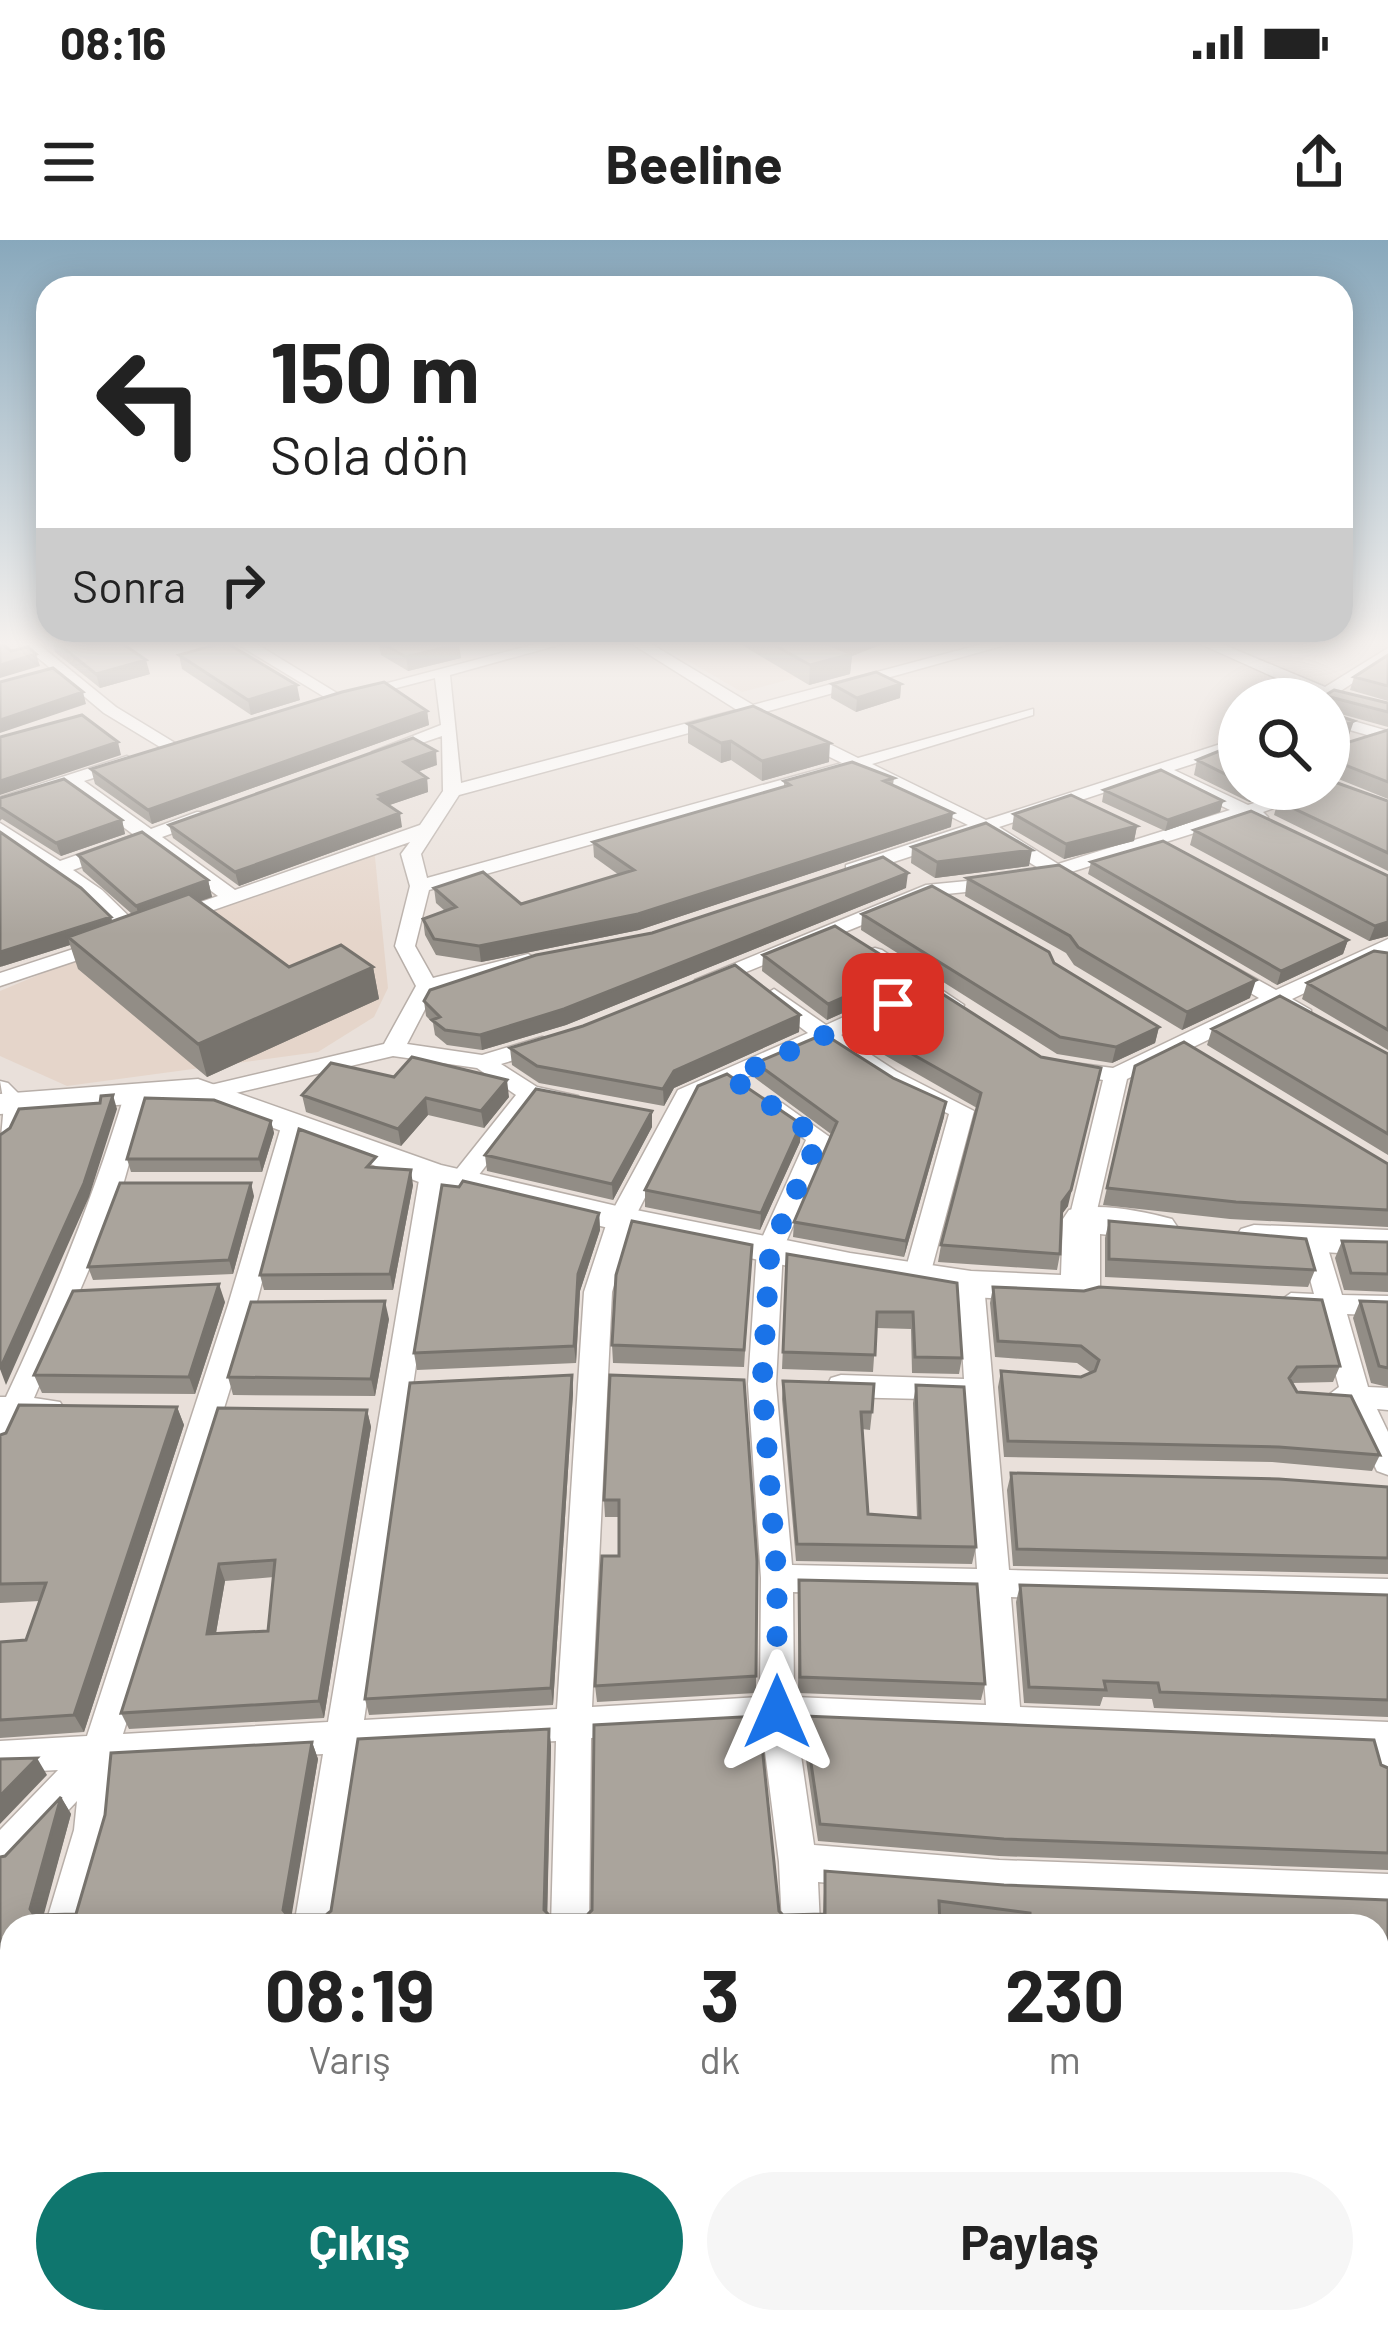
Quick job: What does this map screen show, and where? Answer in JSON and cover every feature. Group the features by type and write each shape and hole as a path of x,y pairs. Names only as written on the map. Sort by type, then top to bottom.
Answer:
{"street":[{"path":"160,740 171,746"},
{"path":"0,803 191,740"},
{"path":"364,758 416,740"},
{"path":"428,986 405,946 420,886 411,854 452,791 450,740"},
{"path":"452,791 647,740"},
{"path":"808,740 984,826 1078,884"},
{"path":"420,886 614,835 934,740"},
{"path":"830,876 1218,752"},
{"path":"1160,770 1261,818"},
{"path":"71,780 232,897"},
{"path":"1071,799 1181,853"},
{"path":"695,985 933,889 988,886 1059,872 1276,810"},
{"path":"59,868 213,812"},
{"path":"0,829 59,868 136,934"},
{"path":"0,956 10,978 428,829"},
{"path":"884,860 964,909"},
{"path":"836,929 978,1021"},
{"path":"1048,1064 1116,1075 1373,952"},
{"path":"1197,953 1313,1022"},
{"path":"393,1049 428,986 557,955"},
{"path":"737,968 825,1034 933,1102 962,1111 917,1275"},
{"path":"570,1914 574,1721 598,1292 622,1219 662,1118 686,1095 928,989"},
{"path":"0,1141 5,1098 206,1093 393,1049 483,1062 556,1040"},
{"path":"483,1062 530,1093 588,1104"},
{"path":"206,1093 447,1176 622,1219 971,1284 1092,1289 1082,1219 1116,1075"},
{"path":"731,1078 819,1138 770,1250 777,1712 800,1914"},
{"path":"0,1441 6,1409 79,1295 122,1184 137,1093"},
{"path":"315,1914 396,1399 396,1304 447,1176 530,1093"},
{"path":"68,1914 92,1830 100,1751 244,1296 263,1184 292,1122"},
{"path":"1082,1219 1199,1233 1388,1244"},
{"path":"1313,1242 1357,1398 1388,1463"},
{"path":"971,1284 999,1473 997,1582 1004,1718"},
{"path":"1263,1301 1388,1306"},
{"path":"773,1384 986,1378"},
{"path":"1319,1396 1388,1399"},
{"path":"6,1409 77,1410"},
{"path":"777,1578 1388,1593"},
{"path":"0,1757 777,1712 1004,1718 1386,1748"},
{"path":"0,1856 100,1751"},
{"path":"798,1862 999,1877 1388,1893"}],"shaded area":[{"path":"374,847 388,988 374,1017 318,1052 67,1086 0,1056 0,991 167,921"}],"building":[{"path":"0,740 118,742 0,781"},
{"path":"186,740 346,740 148,810 91,769"},
{"path":"408,740 436,751 404,762 427,778 379,795 400,813 235,872 169,825"},
{"path":"715,740 830,743 762,761 731,741"},
{"path":"1388,740 1388,782 1350,767 1350,742"},
{"path":"1218,752 1218,770 1197,760"},
{"path":"852,762 894,778 884,781 953,813 638,914 479,946 434,939 423,919 456,907 434,888 483,872 521,904 634,870 593,842 790,785 784,781"},
{"path":"1161,770 1218,798 1218,803 1168,820 1104,790"},
{"path":"64,779 122,820 56,843 0,807 0,798"},
{"path":"1350,787 1388,801 1388,853 1297,810 1350,810"},
{"path":"1071,795 1137,826 1066,844 1014,814"},
{"path":"1251,811 1388,876 1388,922 1375,926 1194,830"},
{"path":"986,823 1032,850 937,862 912,847"},
{"path":"0,832 81,888 111,917 0,952"},
{"path":"142,832 208,880 136,906 78,855"},
{"path":"1163,841 1348,940 1281,971 1091,862"},
{"path":"883,857 908,873 564,1009 480,1035 445,1030 432,1020 440,1017 424,1001 430,990 536,955 652,933"},
{"path":"1059,865 1256,980 1187,1012 1078,947 1070,936 967,878"},
{"path":"932,886 1049,952 1054,963 1159,1027 1116,1047 1060,1037 862,914"},
{"path":"189,894 289,967 341,945 373,967 198,1044 68,937"},
{"path":"835,926 905,970 828,1004 763,955"},
{"path":"1374,951 1388,953 1388,1030 1307,983"},
{"path":"735,965 800,1015 674,1071 663,1089 537,1066 510,1048 583,1026"},
{"path":"930,986 1041,1057 1101,1068 1071,1190 1062,1202 1060,1254 941,1245 981,1093 852,1020"},
{"path":"1280,996 1388,1054 1388,1134 1212,1029"},
{"path":"824,1034 893,1078 946,1102 906,1241 794,1222 837,1122 756,1063"},
{"path":"1184,1042 1388,1164 1388,1210 1236,1202 1107,1188 1135,1066"},
{"path":"412,1057 507,1080 481,1111 426,1098 398,1129 302,1095 331,1063 394,1077"},
{"path":"727,1074 801,1124 761,1213 645,1190 698,1086"},
{"path":"536,1089 652,1111 612,1184 485,1155"},
{"path":"113,1095 84,1183 0,1369 0,1135 10,1128 19,1109 100,1103 101,1096"},
{"path":"145,1098 214,1100 271,1121 259,1159 127,1159"},
{"path":"299,1129 376,1157 367,1167 411,1170 390,1274 260,1275"},
{"path":"463,1181 599,1213 578,1274 574,1346 414,1353 442,1185 459,1187"},
{"path":"120,1183 251,1183 229,1260 88,1267"},
{"path":"632,1221 752,1245 744,1350 612,1345 616,1275"},
{"path":"1109,1221 1306,1239 1315,1270 1109,1259"},
{"path":"1342,1241 1388,1242 1388,1274 1351,1273"},
{"path":"787,1254 957,1283 962,1358 915,1357 913,1312 877,1312 875,1355 783,1352"},
{"path":"219,1284 189,1377 34,1375 73,1291"},
{"path":"993,1287 1084,1291 1099,1287 1322,1300 1340,1366 1297,1367 1289,1378 1297,1392 1351,1396 1380,1455 1279,1447 1008,1441 1001,1371 1081,1377 1095,1371 1099,1360 1081,1346 998,1341"},
{"path":"385,1301 371,1379 228,1377 251,1302"},
{"path":"1360,1301 1388,1302 1388,1368 1379,1366"},
{"path":"572,1375 551,1688 365,1699 410,1383"},
{"path":"610,1375 744,1380 757,1561 756,1676 595,1686 602,1556 619,1556 619,1500 604,1500"},
{"path":"783,1381 874,1384 872,1412 861,1412 868,1514 920,1518 916,1385 964,1387 976,1547 797,1544"},
{"path":"19,1405 177,1407 74,1715 0,1720 0,1642 26,1640 46,1583 0,1584 0,1435 6,1433"},
{"path":"218,1408 367,1410 319,1701 121,1713","holes":["275,1560 268,1631 207,1634 219,1564"]},
{"path":"1011,1473 1279,1479 1388,1487 1388,1558 1017,1549"},
{"path":"799,1580 977,1584 985,1684 800,1677"},
{"path":"1020,1585 1388,1595 1388,1700 1160,1692 1158,1683 1104,1681 1106,1690 1029,1687"},
{"path":"759,1716 782,1914 588,1914 592,1910 594,1725"},
{"path":"804,1716 1374,1740 1381,1765 1388,1768 1388,1853 1004,1839 820,1824"},
{"path":"549,1729 544,1910 548,1914 327,1914 358,1739"},
{"path":"312,1742 283,1910 286,1914 76,1914 105,1815 111,1753"},
{"path":"37,1758 0,1796 0,1759"},
{"path":"61,1797 30,1909 33,1914 0,1914 0,1857"},
{"path":"825,1871 1004,1885 1388,1900 1388,1914 1030,1914 939,1901 940,1914 825,1914"}],"route":[{"path":"777,1712 777,1578 762,1384 770,1250 819,1138 731,1078 893,1004"}]}
